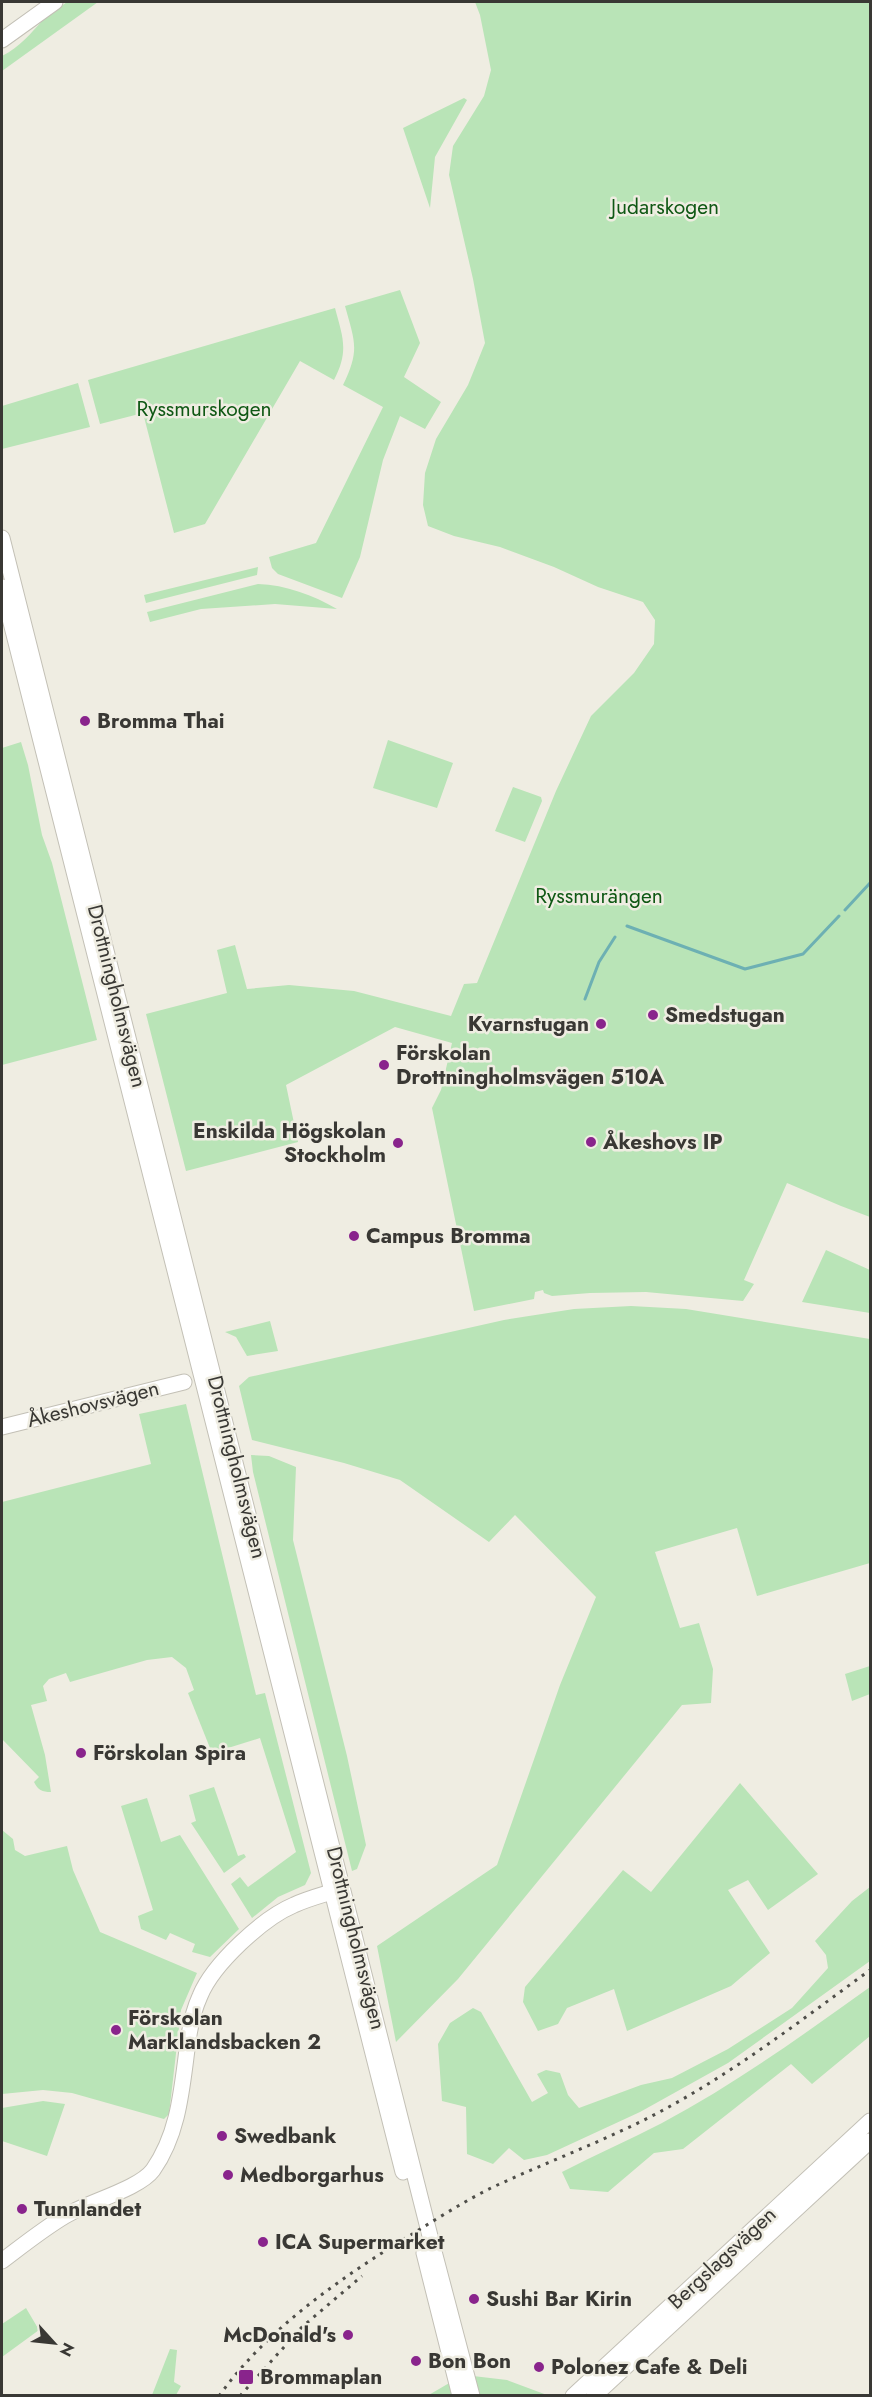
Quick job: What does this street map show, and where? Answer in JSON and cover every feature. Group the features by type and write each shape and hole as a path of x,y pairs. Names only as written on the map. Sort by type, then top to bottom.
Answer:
{"main road":[{"path":"2,40 55,2"},
{"name":"Drottningholmsvägen","path":"2,538 51,756 444,2315 460,2396"},
{"name":"Drottningholmsvägen","path":"2,587 51,756"},
{"name":"Åkeshovsvägen","path":"2,1427 184,1382"},
{"path":"2,2261 64,2217 144,2180 160,2159 173,2130 183,2091 189,2033 200,1995 217,1968 253,1932 283,1910 337,1890"},
{"name":"Bergslagsvägen","path":"573,2396 870,2121"},
{"name":"Bergslagsvägen","path":"594,2396 870,2141"},
{"name":"Drottningholmsvägen","path":"444,2315 472,2396"}],"green space":[{"path":"67,2 98,2 2,71 2,56 20,44 46,16"},
{"name":"Judarskogen","path":"475,2 870,2 870,1217 787,1183 744,1280 754,1284 743,1301 646,1292 552,1296 544,1293 543,1290 535,1292 534,1299 474,1311 432,1108 441,1090 452,1043 395,1027 286,1085 298,1142 186,1171 146,1014 227,993 217,950 235,945 247,989 289,985 354,991 451,1016 464,984 477,983 556,791 591,716 634,673 654,644 655,620 643,602 598,587 554,567 500,547 454,536 428,526 423,505 425,473 436,439 468,385 485,343 449,175 453,146 484,96 491,70 480,15"},
{"path":"464,98 467,100 435,157 430,208 403,128"},
{"path":"400,290 420,343 404,377 441,402 425,429 400,416 383,460 360,557 342,598 278,574 272,568 269,557 316,543 383,407 343,385 354,354 353,338 345,306"},
{"name":"Ryssmurskogen","path":"335,308 342,336 343,352 342,361 334,380 300,361 205,524 174,533 143,413 100,424 88,380"},
{"path":"78,383 90,427 2,449 2,406"},
{"path":"258,567 257,575 146,603 144,595"},
{"path":"258,584 279,586 299,592 337,609 275,604 201,609 150,622 147,612"},
{"path":"388,740 453,763 437,808 373,788"},
{"path":"21,742 42,835 52,863 97,1040 2,1065 2,748"},
{"path":"513,787 541,797 542,801 525,842 495,831"},
{"path":"826,1250 870,1270 870,1313 802,1302"},
{"path":"631,1306 686,1309 870,1339 870,1563 757,1596 737,1528 655,1552 680,1628 699,1623 713,1669 711,1703 682,1705 458,1979 396,2042 377,1946 497,1865 560,1685 596,1597 515,1515 489,1542 400,1480 344,1463 252,1440 239,1386 249,1377 504,1320 574,1309"},
{"path":"270,1321 278,1351 247,1356 236,1337 225,1332"},
{"path":"186,1404 256,1695 265,1693 311,1873 305,1885 278,1897 252,1918 231,1884 240,1877 248,1887 296,1852 260,1738 212,1753 188,1693 194,1690 186,1668 172,1657 147,1660 70,1682 66,1673 49,1679 43,1686 47,1701 31,1705 45,1755 51,1792 37,1787 34,1782 39,1777 2,1739 2,1502 151,1464 139,1414"},
{"path":"251,1455 269,1456 296,1467 293,1540 347,1756 366,1845 357,1869 352,1871 253,1472"},
{"path":"870,1666 870,1694 852,1701 845,1674"},
{"path":"740,1783 818,1874 768,1910 748,1880 728,1890 770,1953 731,1986 627,2031 614,1989 567,2008 558,2024 538,2031 523,2002 525,1987 623,1870 651,1892"},
{"path":"214,1787 238,1856 244,1854 246,1857 224,1873 191,1823 196,1821 189,1795"},
{"path":"147,1798 161,1842 180,1835 239,1929 210,1957 192,1952 195,1944 170,1933 166,1940 141,1929 138,1916 153,1910 121,1806"},
{"path":"2,1830 13,1839 15,1850 25,1856 67,1846 73,1870 100,1932 197,1973 181,2010 169,2114 164,2119 72,2093 43,2090 2,2094"},
{"path":"870,1887 870,1961 728,2063 640,2112 547,2155 524,2160 509,2148 493,2164 467,2154 466,2107 442,2101 438,2044 450,2023 473,2008 481,2012 532,2102 548,2093 537,2074 546,2070 560,2073 568,2095 579,2108 641,2085 672,2078 728,2049 792,2008 828,1968 826,1955 815,1941 852,1901"},
{"path":"870,1987 870,2036 812,2084 791,2064 683,2149 654,2153 608,2192 570,2189 562,2172 662,2123 716,2092 794,2041"},
{"path":"43,2101 65,2104 47,2156 2,2141 2,2108"},
{"path":"26,2308 39,2330 2,2357 2,2324"},
{"path":"170,2349 177,2350 174,2382 181,2386 176,2395 152,2395"},
{"path":"473,2376 507,2380 547,2395 477,2395"},
{"path":"451,2382 454,2395 427,2396"}],"waterway":[{"path":"845,910 870,883"},
{"path":"627,926 745,969 803,954 839,916"},
{"path":"585,999 599,962 615,937"}],"railway":[{"path":"219,2396 238,2372 282,2327 331,2288 383,2252 491,2188 622,2131 701,2089 787,2031 870,1970"},
{"path":"240,2396 302,2327 362,2276"}],"place":[{"name":"Bromma Thai","path":"85,721"},
{"name":"Smedstugan","path":"653,1015"},
{"name":"Kvarnstugan","path":"601,1024"},
{"name":"Förskolan Drottningholmsvägen 510A","path":"384,1065"},
{"name":"Åkeshovs IP","path":"591,1142"},
{"name":"Enskilda Högskolan Stockholm","path":"398,1143"},
{"name":"Campus Bromma","path":"354,1236"},
{"name":"Förskolan Spira","path":"81,1753"},
{"name":"Förskolan Marklandsbacken 2","path":"116,2030"},
{"name":"Swedbank","path":"222,2136"},
{"name":"Medborgarhus","path":"228,2175"},
{"name":"Tunnlandet","path":"22,2209"},
{"name":"ICA Supermarket","path":"263,2242"},
{"name":"Sushi Bar Kirin","path":"474,2299"},
{"name":"McDonald's","path":"348,2335"},
{"name":"Bon Bon","path":"416,2361"},
{"name":"Polonez Cafe & Deli","path":"539,2367"},
{"name":"Brommaplan","path":"246,2377"}],"park label":[{"name":"Ryssmurängen","path":"599,896"}]}
